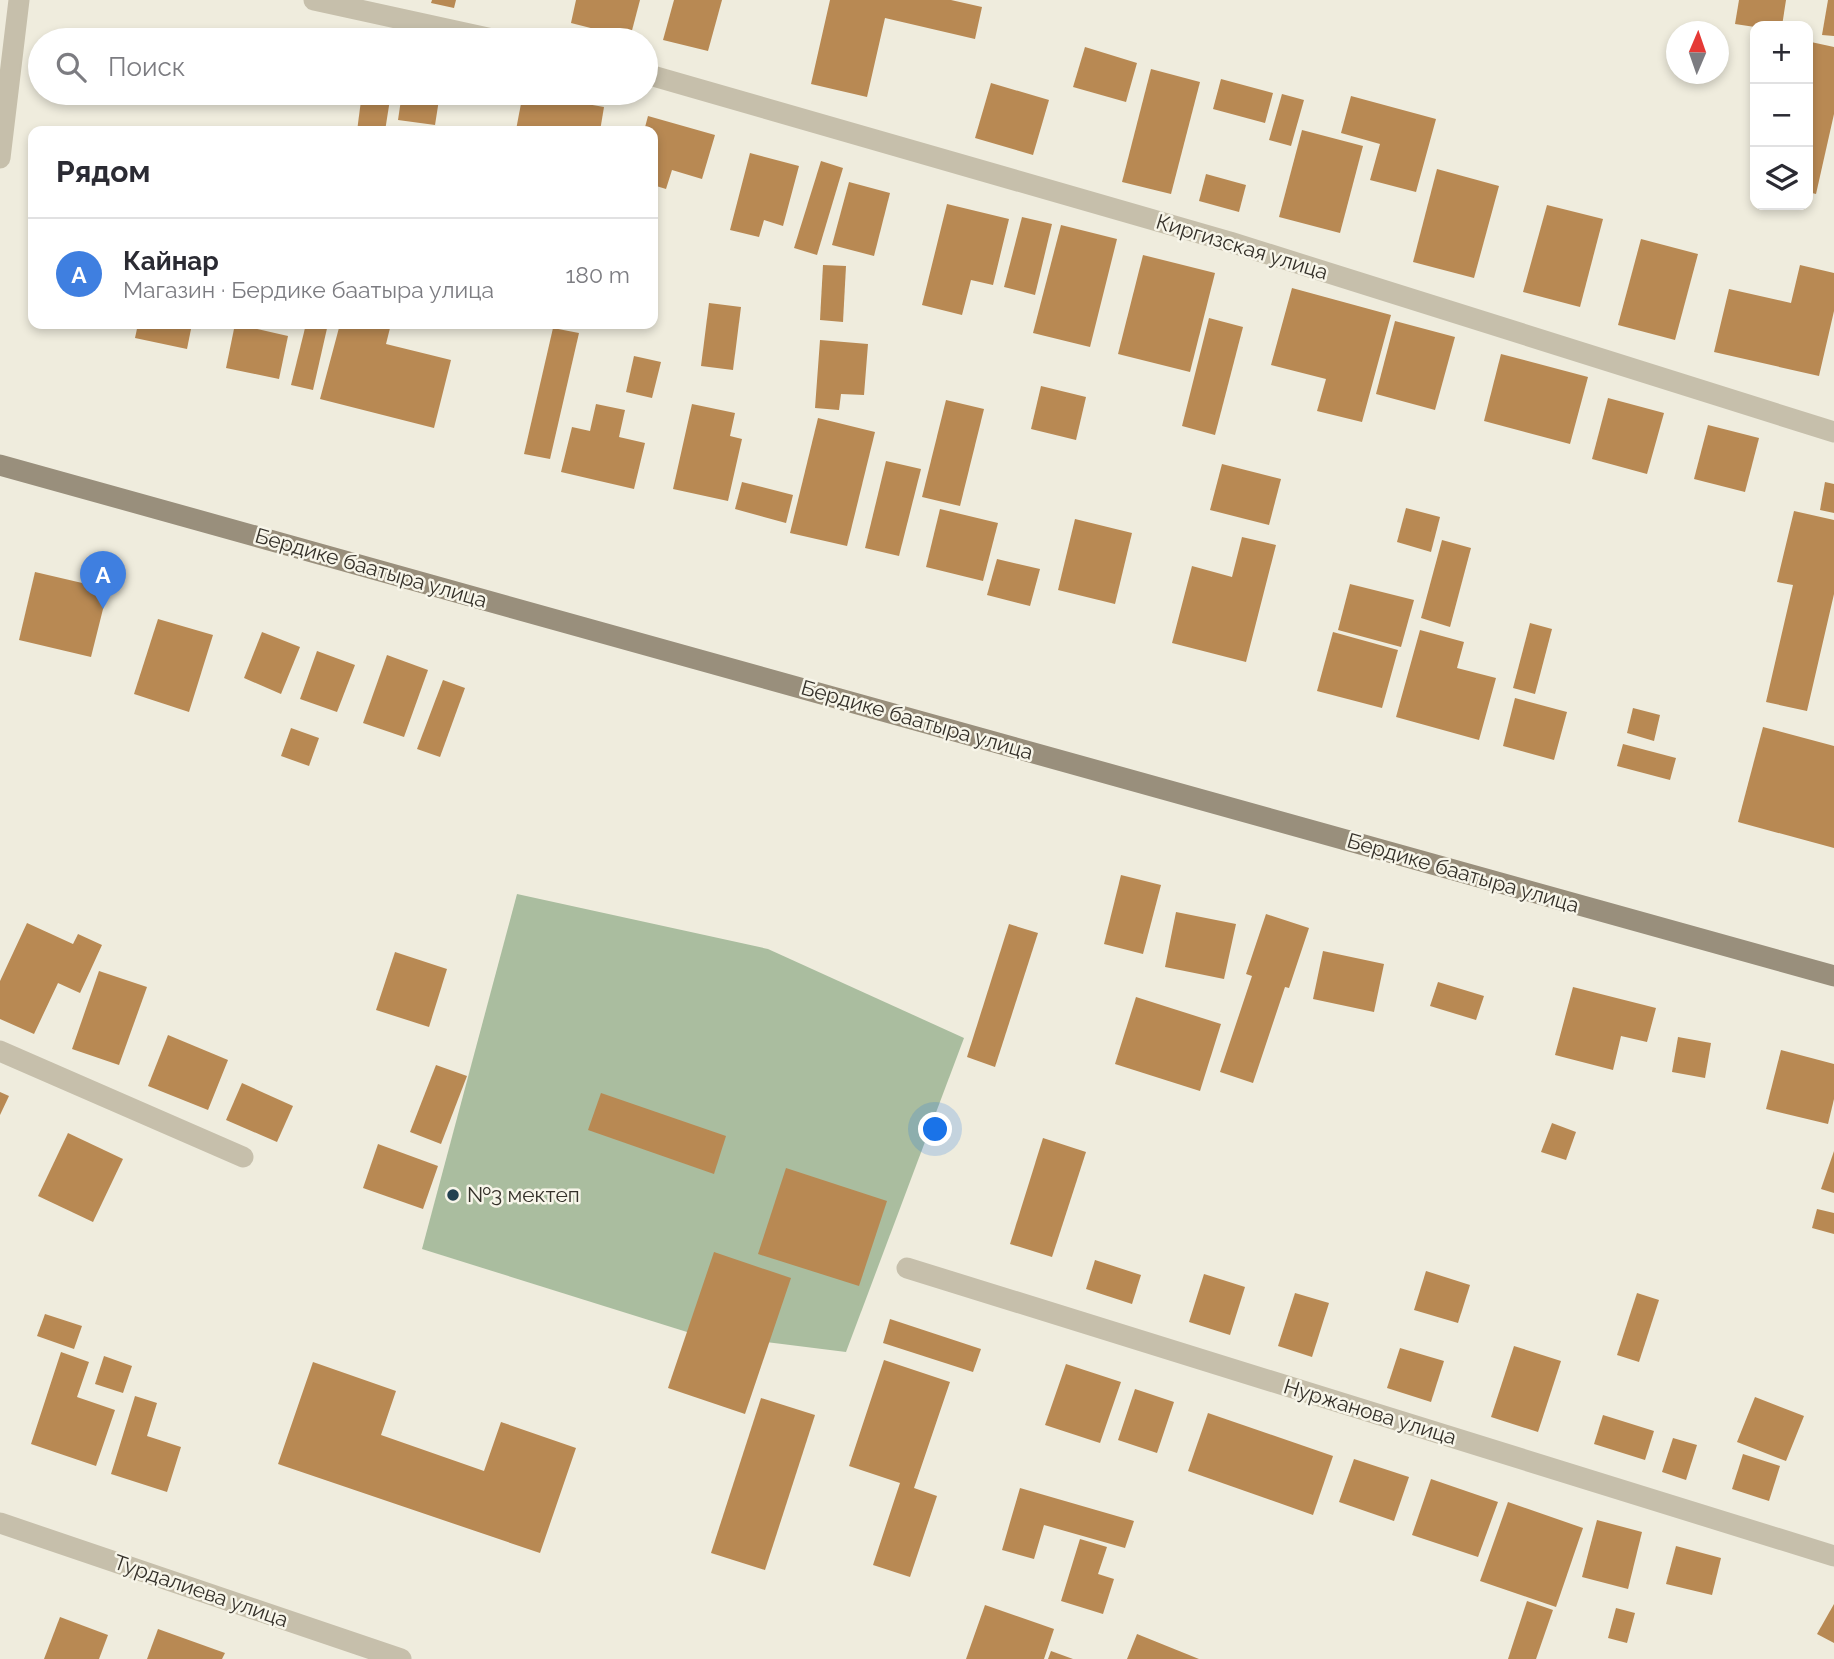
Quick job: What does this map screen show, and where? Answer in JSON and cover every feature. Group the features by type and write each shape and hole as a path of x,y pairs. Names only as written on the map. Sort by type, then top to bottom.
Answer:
{"street":[{"path":"0,158 19,0"},
{"path":"314,0 442,28"},
{"name":"Киргизская улица","path":"658,77 1230,242 1834,432"},
{"name":"Бердике баатыра улица","path":"0,465 1834,976"},
{"path":"0,1051 243,1157"},
{"name":"Нуржанова улица","path":"907,1268 1834,1556"},
{"name":"Турдалиева улица","path":"0,1523 401,1659"}],"green space":[{"path":"517,894 768,949 964,1038 846,1352 687,1332 422,1249"}],"building":[{"path":"432,0 456,0 454,8 431,3"},
{"path":"576,0 640,0 633,28 591,28 571,23"},
{"path":"674,0 722,0 708,51 663,40"},
{"path":"830,0 951,0 982,7 975,39 885,18 867,97 811,84"},
{"path":"1739,0 1786,0 1783,21 1750,21 1750,26 1735,24"},
{"path":"1828,0 1834,0 1834,36 1822,35"},
{"path":"1813,42 1834,47 1834,114 1816,194 1813,193"},
{"path":"1085,47 1137,63 1126,102 1073,87"},
{"path":"1151,69 1200,82 1171,194 1122,182"},
{"path":"1221,79 1273,93 1265,123 1213,109"},
{"path":"991,83 1049,100 1033,155 975,138"},
{"path":"1282,94 1304,100 1291,146 1269,140"},
{"path":"1351,96 1436,119 1416,192 1370,180 1380,144 1341,133"},
{"path":"360,105 389,105 386,126 358,126"},
{"path":"400,105 438,105 435,125 398,120"},
{"path":"521,105 604,107 601,126 517,126"},
{"path":"648,116 715,135 702,179 672,170 666,189 658,187 658,126 645,126"},
{"path":"1302,130 1363,146 1340,233 1279,217"},
{"path":"750,153 799,166 783,226 764,220 759,237 730,230"},
{"path":"821,161 843,168 817,255 794,248"},
{"path":"1437,169 1499,186 1474,278 1413,262"},
{"path":"1206,174 1246,185 1239,212 1199,201"},
{"path":"849,182 890,193 874,256 832,245"},
{"path":"947,204 1009,219 993,285 971,280 962,315 922,305"},
{"path":"1547,205 1603,219 1580,307 1523,292"},
{"path":"1022,217 1052,224 1035,295 1004,287"},
{"path":"1061,225 1117,239 1090,347 1033,333"},
{"path":"1641,239 1698,254 1675,340 1618,325"},
{"path":"1143,255 1215,273 1190,372 1118,354"},
{"path":"823,265 846,266 843,322 820,320"},
{"path":"1800,265 1834,273 1834,311 1819,376 1714,352 1729,289 1791,303"},
{"path":"1292,288 1391,315 1362,422 1317,411 1326,379 1271,365"},
{"path":"709,303 741,307 733,370 701,366"},
{"path":"1209,318 1243,327 1215,435 1182,426"},
{"path":"1395,321 1455,337 1435,410 1376,394"},
{"path":"137,329 191,329 187,349 135,338"},
{"path":"234,329 257,329 288,336 279,379 226,368"},
{"path":"305,329 327,329 313,390 291,385"},
{"path":"339,329 390,329 386,344 451,360 434,428 320,399"},
{"path":"553,329 579,333 550,459 524,454"},
{"path":"820,340 868,344 864,395 841,394 839,410 815,408"},
{"path":"1501,354 1588,377 1570,444 1484,421"},
{"path":"634,356 661,362 652,398 626,392"},
{"path":"1041,386 1086,397 1076,440 1031,429"},
{"path":"1608,398 1664,413 1647,474 1592,459"},
{"path":"946,400 984,409 960,506 922,497"},
{"path":"596,404 625,410 619,437 645,443 634,489 561,472 572,427 590,431"},
{"path":"692,404 735,413 730,436 742,439 728,501 673,489"},
{"path":"818,418 875,432 847,546 790,533"},
{"path":"1708,425 1759,438 1745,492 1694,479"},
{"path":"886,461 921,469 899,556 865,548"},
{"path":"1222,464 1281,479 1269,525 1210,510"},
{"path":"742,482 793,495 786,523 735,509"},
{"path":"1825,482 1834,484 1834,513 1820,510"},
{"path":"1406,508 1440,517 1431,552 1397,542"},
{"path":"940,509 998,523 983,581 926,567"},
{"path":"1794,511 1834,520 1834,594 1807,711 1766,702 1793,585 1777,582"},
{"path":"1075,519 1132,533 1115,604 1058,590"},
{"path":"1242,537 1276,545 1246,662 1172,643 1192,566 1232,577"},
{"path":"1442,540 1471,548 1450,627 1421,618"},
{"path":"997,559 1040,569 1030,606 987,595"},
{"path":"35,572 108,589 91,657 19,640"},
{"path":"1350,584 1414,600 1401,647 1338,630"},
{"path":"158,619 213,635 189,712 134,694"},
{"path":"1530,623 1552,629 1535,694 1513,688"},
{"path":"1420,630 1464,642 1457,668 1496,678 1479,740 1396,717"},
{"path":"262,632 300,647 281,694 244,678"},
{"path":"1333,632 1398,650 1382,708 1317,691"},
{"path":"317,651 355,665 337,712 300,699"},
{"path":"387,655 428,670 404,737 363,723"},
{"path":"443,680 465,688 440,757 417,749"},
{"path":"1515,698 1567,712 1554,760 1503,746"},
{"path":"1633,708 1660,715 1654,741 1627,733"},
{"path":"1763,727 1834,746 1834,848 1738,822"},
{"path":"291,728 319,738 309,766 281,756"},
{"path":"1623,744 1676,758 1670,780 1617,766"},
{"path":"1121,875 1161,885 1143,954 1104,944"},
{"path":"1176,912 1236,924 1224,979 1165,967"},
{"path":"1266,914 1309,928 1289,988 1285,987 1253,1083 1220,1072 1252,976 1246,974"},
{"path":"27,923 73,944 78,934 102,945 80,993 58,983 34,1034 0,1019 0,981"},
{"path":"1009,924 1038,933 995,1067 967,1057"},
{"path":"1323,951 1384,964 1374,1012 1313,999"},
{"path":"395,952 447,969 429,1027 376,1010"},
{"path":"99,971 147,987 119,1065 72,1049"},
{"path":"1438,982 1484,996 1476,1020 1430,1006"},
{"path":"1573,987 1656,1008 1647,1042 1621,1036 1613,1070 1555,1055"},
{"path":"1136,997 1221,1024 1200,1091 1115,1064"},
{"path":"168,1035 228,1060 208,1110 148,1086"},
{"path":"1678,1037 1711,1043 1705,1078 1672,1072"},
{"path":"1781,1050 1834,1064 1834,1099 1828,1124 1766,1109"},
{"path":"436,1065 467,1076 441,1144 410,1132"},
{"path":"242,1083 293,1106 277,1142 226,1120"},
{"path":"0,1092 9,1096 0,1115"},
{"path":"601,1093 726,1136 714,1174 588,1130"},
{"path":"1552,1123 1576,1132 1566,1160 1541,1152"},
{"path":"68,1133 123,1159 93,1222 38,1196"},
{"path":"1043,1138 1086,1152 1052,1257 1010,1244"},
{"path":"378,1144 438,1166 423,1209 363,1188"},
{"path":"1834,1151 1834,1193 1821,1189"},
{"path":"786,1168 887,1201 859,1286 758,1254"},
{"path":"1817,1209 1834,1213 1834,1234 1812,1228"},
{"path":"714,1252 791,1278 745,1414 668,1388"},
{"path":"1095,1260 1141,1275 1132,1304 1086,1289"},
{"path":"1426,1271 1470,1285 1458,1323 1414,1310"},
{"path":"1204,1274 1245,1287 1230,1335 1189,1322"},
{"path":"1295,1293 1329,1303 1312,1357 1278,1346"},
{"path":"1637,1293 1659,1300 1639,1362 1617,1355"},
{"path":"45,1314 82,1326 74,1349 37,1336"},
{"path":"890,1319 981,1349 973,1372 883,1343"},
{"path":"1514,1346 1561,1361 1538,1432 1491,1417"},
{"path":"1400,1348 1444,1361 1431,1402 1387,1388"},
{"path":"61,1352 89,1362 77,1397 115,1410 96,1466 31,1444"},
{"path":"104,1356 132,1366 123,1393 95,1384"},
{"path":"884,1360 950,1382 914,1488 937,1496 910,1577 873,1565 900,1483 849,1466"},
{"path":"313,1362 396,1391 381,1435 484,1471 501,1422 576,1448 540,1553 278,1464"},
{"path":"1066,1364 1121,1382 1100,1443 1045,1425"},
{"path":"1135,1389 1174,1402 1157,1453 1118,1440"},
{"path":"135,1396 157,1403 147,1436 181,1447 167,1492 111,1474"},
{"path":"1755,1397 1804,1416 1786,1461 1737,1442"},
{"path":"761,1398 815,1415 765,1570 711,1553"},
{"path":"1208,1413 1333,1456 1313,1515 1188,1471"},
{"path":"1603,1415 1654,1431 1645,1460 1594,1444"},
{"path":"1673,1438 1697,1445 1686,1480 1662,1472"},
{"path":"1743,1454 1780,1466 1769,1501 1732,1489"},
{"path":"1354,1459 1409,1477 1394,1521 1339,1502"},
{"path":"1431,1479 1498,1502 1478,1557 1412,1535"},
{"path":"1020,1488 1134,1521 1125,1548 1044,1525 1034,1559 1002,1550"},
{"path":"1508,1502 1583,1528 1556,1607 1480,1581"},
{"path":"1597,1520 1642,1532 1628,1589 1582,1577"},
{"path":"1080,1539 1107,1547 1098,1574 1114,1579 1103,1614 1061,1601"},
{"path":"1676,1546 1721,1558 1712,1595 1666,1584"},
{"path":"1527,1601 1553,1610 1536,1659 1508,1659"},
{"path":"1834,1604 1834,1643 1817,1634"},
{"path":"985,1605 1054,1629 1044,1659 966,1659"},
{"path":"1616,1608 1635,1613 1627,1643 1608,1638"},
{"path":"60,1617 108,1635 99,1659 44,1659"},
{"path":"158,1629 225,1653 222,1659 147,1659"},
{"path":"1137,1634 1199,1659 1127,1659"},
{"path":"1051,1651 1073,1659 1048,1659"}],"place":[{"name":"Кайнар","path":"103,609"},
{"name":"№3 мектеп","path":"453,1195"}]}
